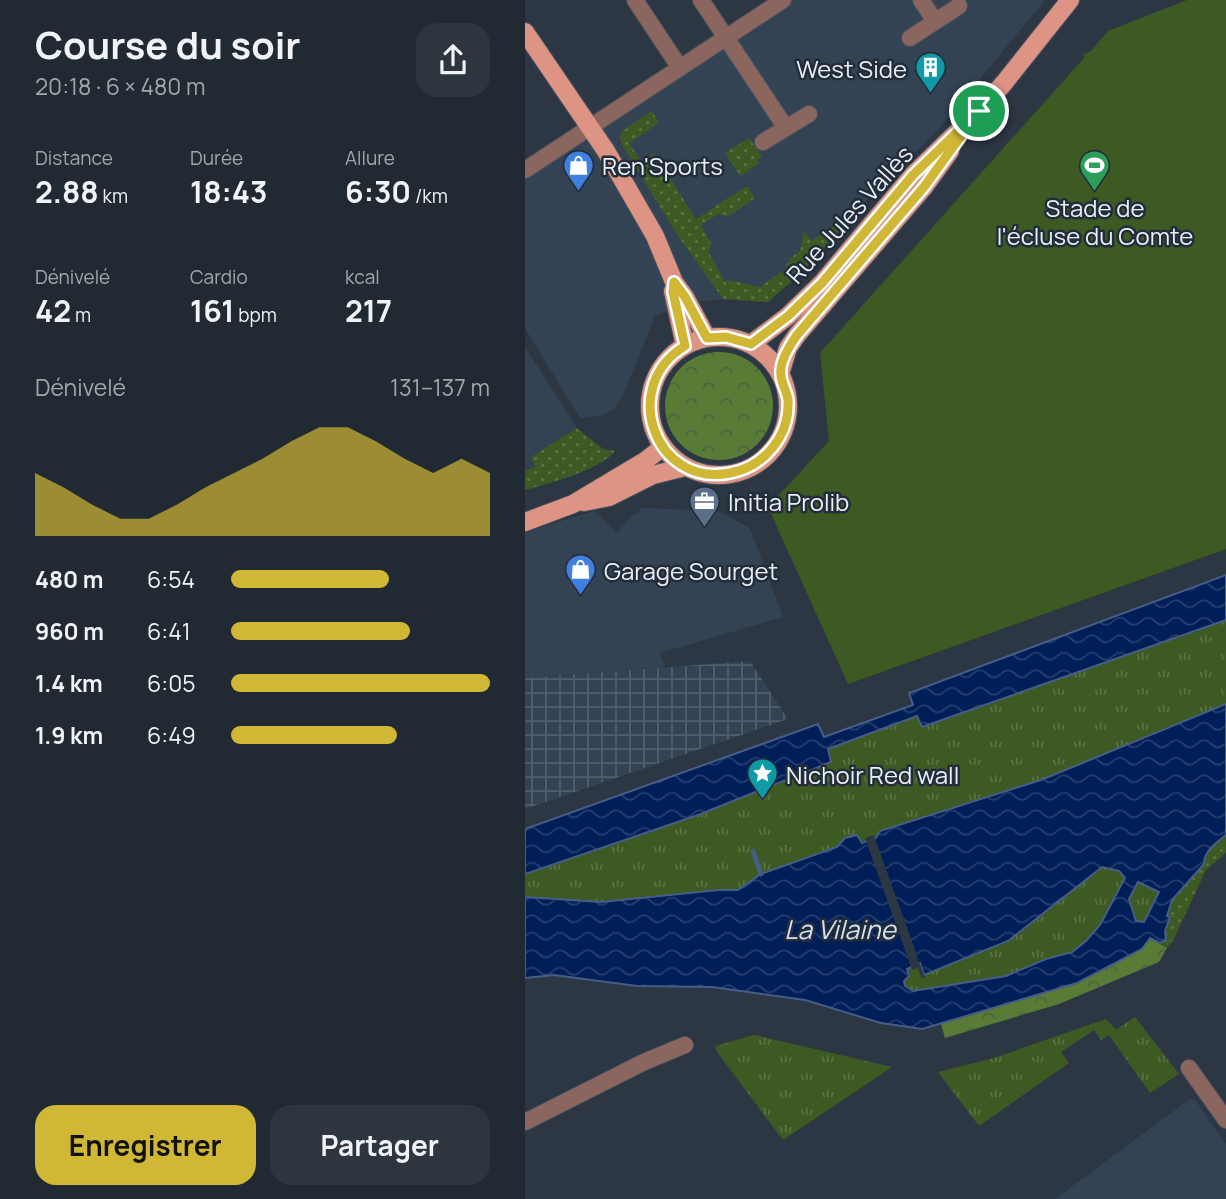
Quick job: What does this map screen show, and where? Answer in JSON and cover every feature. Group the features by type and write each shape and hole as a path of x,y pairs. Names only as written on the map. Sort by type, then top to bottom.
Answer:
{"main road":[{"name":"Rue Jules Vallès","path":"780,374 788,348 797,335 924,187 979,111 1070,4"},
{"path":"525,32 591,128 655,236 674,282 707,338"},
{"name":"Rue Jules Vallès","path":"751,344 788,316 822,283 913,175 979,111"},
{"path":"674,282 673,292 685,346"},
{"path":"726,337 751,344 763,352 780,374 786,387 787,416 783,430 768,454 743,470 709,474 685,467 663,447 650,415 652,387 665,362 685,346 707,338 726,337"},
{"path":"573,504 645,461 663,447"},
{"path":"525,522 573,504 609,497 653,475 685,467"}],"street":[{"path":"635,0 680,68"},
{"path":"701,0 786,128"},
{"path":"525,170 726,38 765,5 783,0"},
{"path":"921,0 935,21"},
{"path":"910,38 959,6"},
{"path":"763,142 809,114"},
{"path":"525,1122 644,1062 685,1045"},
{"path":"1189,1068 1226,1120"}],"shaded area":[{"path":"791,0 1045,0 937,131 873,193 801,273 768,302 723,299 696,302 653,316 653,322 623,395 614,409 604,415 580,418 525,328 525,171"},
{"path":"525,347 577,428 531,457 535,468 525,471"},
{"path":"643,508 717,511 750,528 783,617 660,653 664,667 525,678 525,532 594,511 617,533"},
{"path":"750,661 788,719 525,809 525,678"},
{"path":"1190,1099 1195,1100 1226,1144 1226,1199 1055,1199"}],"green space":[{"name":"Stade de l'écluse du Comte","path":"1187,0 1226,0 1226,549 848,684 768,507 829,441 820,353 1084,58 1083,54 1090,52 1108,31"},
{"path":"652,111 659,123 629,143 641,161 654,153 696,219 747,186 755,198 729,216 718,214 701,225 711,243 709,253 725,282 728,280 760,287 787,268 785,265 791,261 789,259 800,251 804,231 811,241 844,218 847,223 801,273 768,302 723,299 676,233 620,139 622,131"},
{"path":"749,138 762,156 757,160 759,163 740,176 725,153"},
{"path":"719,352 740,356 757,368 769,385 773,406 769,427 757,444 740,456 719,460 698,456 681,444 669,427 665,406 669,385 681,368 698,356"},
{"path":"577,428 603,449 615,451 586,470 525,490 525,471 535,467 531,457"},
{"path":"1226,620 1226,704 1041,780 880,831 873,839 860,841 845,838 837,847 761,874 738,890 601,902 525,897 525,874 698,815 831,763 827,749 917,716 922,727"},
{"path":"1226,835 1226,853 1206,870 1174,939 1167,948 1160,943 1166,939 1167,917 1172,900 1204,865 1211,848"},
{"path":"1102,867 1119,871 1125,878 1100,925 1072,952 1046,959 1006,976 913,991 905,986 906,969 920,963 925,974 1008,941"},
{"path":"1138,881 1159,892 1144,922 1136,921 1129,899"},
{"path":"1150,938 1167,948 1159,962 1059,1004 945,1038 941,1024 1077,983 1142,949"},
{"path":"1135,1017 1179,1074 1150,1093 1109,1035 1101,1040 1094,1030 1061,1052 1069,1063 979,1126 938,1072 994,1058 1106,1019 1116,1030"},
{"path":"754,1035 892,1067 783,1140 715,1046"}],"water":[{"path":"1226,575 1226,620 922,727 917,716 828,749 831,762 698,815 525,874 525,829 818,724 824,737 913,705 909,693"},
{"name":"La Vilaine","path":"1226,704 1226,835 1211,848 1204,864 1172,900 1167,916 1170,917 1165,931 1166,940 1160,943 1150,938 1142,949 1077,983 922,1029 881,1023 805,1000 712,987 637,986 554,975 525,978 525,897 601,902 738,890 761,874 837,847 845,838 857,835 862,843 876,838 880,831 1041,780","holes":["1102,867 1119,871 1125,878 1100,925 1072,952 1046,959 1006,976 913,991 905,986 904,981 909,976 907,969 920,963 924,975 1008,941","1138,882 1159,892 1144,922 1136,921 1129,899"]}],"pier":[{"path":"873,835 925,978 921,977 918,968 912,970 865,838"}],"waterway":[{"path":"753,851 761,874"}],"place":[{"name":"West Side","path":"930,95"},
{"name":"Ren'Sports","path":"579,192"},
{"name":"Stade de l'écluse du Comte","path":"1095,192"},
{"name":"Initia Prolib","path":"705,528"},
{"name":"Garage Sourget","path":"581,597"},
{"name":"Nichoir Red wall","path":"763,801"}],"route":[{"path":"979,111 924,187 788,348 780,374 786,387 787,416 777,443 768,454 743,470 709,474 685,467 668,453 653,428 649,401 657,374 675,352 685,346 673,292 674,282 707,338 726,337 751,344 788,316 822,283 913,175 979,111"}]}
